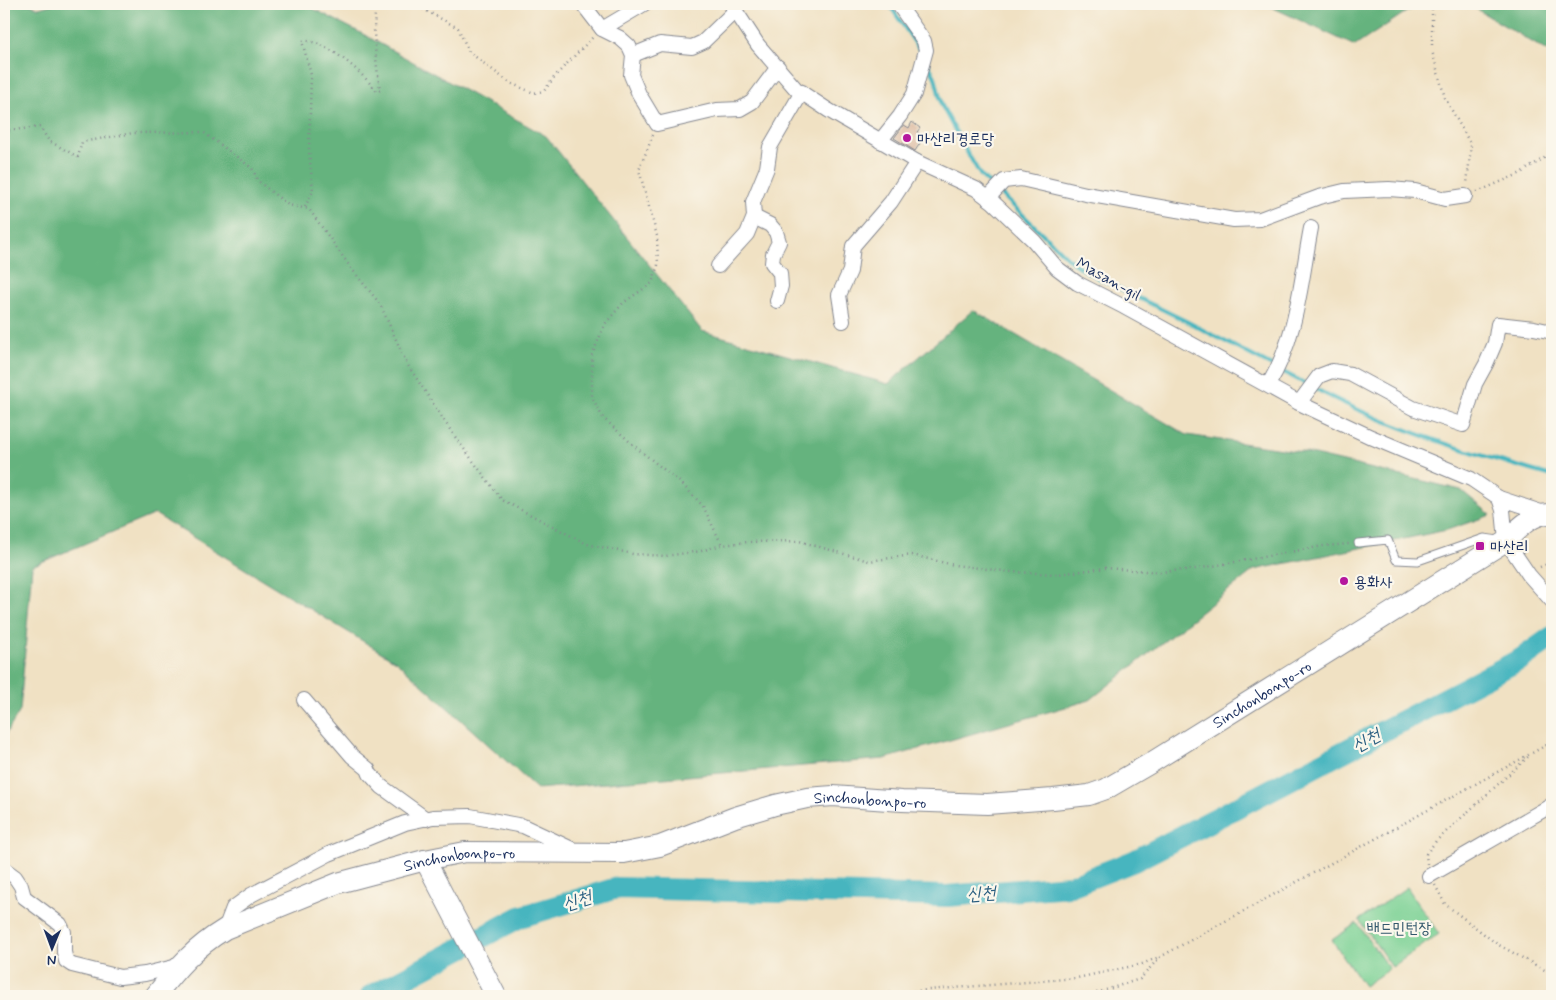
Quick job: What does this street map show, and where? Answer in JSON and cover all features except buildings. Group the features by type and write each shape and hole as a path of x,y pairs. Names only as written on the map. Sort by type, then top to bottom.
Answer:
{"main road":[{"name":"Sinchonbonpo-ro","path":"155,996 178,966 208,940 225,930 338,884 425,860 465,852 624,853 660,846 735,817 774,805 807,798 833,796 988,804 1054,800 1089,795 1106,789 1149,764 1506,541 1525,522 1550,514"},
{"path":"425,860 440,885 496,996"}],"street":[{"path":"602,29 644,4"},
{"path":"880,141 900,116 914,94 926,50 924,41 898,4"},
{"path":"586,7 602,29 620,38 629,46 633,55 631,75 638,94 657,124 717,110 740,109 752,102 778,68"},
{"path":"633,55 660,44 692,46 703,42 733,7"},
{"name":"Masan-gil","path":"733,7 758,45 796,88 828,110 917,162 961,181 995,190 1057,268 1077,283 1272,381 1371,437 1471,479 1499,498 1550,514"},
{"path":"718,266 747,234 754,218 753,202 767,168 770,147 802,92"},
{"path":"843,321 839,295 850,271 853,246 892,202 917,162"},
{"path":"995,190 1021,178 1086,194 1234,220 1260,219 1319,197 1344,191 1389,188 1415,191 1444,199 1465,196"},
{"path":"754,218 770,225 776,232 779,242 773,254 772,263 780,273 781,286 777,301"},
{"path":"1272,381 1284,357 1295,317 1311,228"},
{"path":"1303,398 1319,376 1332,371 1350,374 1413,408 1463,425 1475,384 1495,343 1498,324 1552,332"},
{"path":"1499,498 1503,510 1506,541 1529,575 1552,601"},
{"path":"304,700 352,756 368,769 382,787 426,819"},
{"path":"1430,876 1552,805"},
{"path":"225,930 233,908 251,894 329,854 406,823 426,819 470,816 523,826 580,852"},
{"path":"4,868 15,877 21,886 24,897 60,924 64,932 66,961 72,965 120,977 144,974 178,966"}],"lane":[{"path":"1358,543 1388,540 1396,560 1418,561 1484,538 1506,541"}],"path":[{"path":"305,208 313,191 309,151 311,75 302,41 308,40 316,43 340,57 369,81 377,92 380,90 376,58 374,28 376,13 374,4"},
{"path":"414,4 458,28 469,52 510,83 534,92 544,91 555,76 602,29"},
{"path":"1432,4 1432,51 1445,98 1471,144 1465,196 1519,174 1552,153"},
{"path":"657,124 639,170 657,236 658,265 652,283 623,303 605,324 592,355 592,398 603,418 681,483 703,506 722,545"},
{"path":"4,131 40,127 49,142 78,157 82,142 133,133 203,132 252,168 258,181 288,205 309,209 351,268 380,304 407,364 453,434 502,500 587,544 632,554 665,556 748,542 799,541 869,561 912,556 954,565 1012,572 1058,574 1105,568 1160,572 1196,569 1323,546 1358,543"},
{"path":"854,996 1077,978 1142,964 1160,957 1552,742"},
{"path":"1532,753 1436,841 1426,854 1430,876 1445,904 1497,944 1552,974"},
{"path":"1087,996 1140,979 1160,957"}],"green space":[{"path":"4,4 29,4 39,8 53,4 304,4 361,33 546,136 702,331 888,384 973,310 1187,435 1302,452 1461,490 1491,515 1447,530 1254,570 1090,700 884,759 537,789 397,662 155,514 32,566 20,711 4,737"},
{"path":"1265,4 1424,4 1406,12 1355,46"},
{"path":"1468,4 1552,4 1552,54"},
{"name":"배드민턴장","path":"1407,887 1439,934 1392,967 1359,920"},
{"path":"1357,923 1389,969 1364,986 1332,940"}],"waterway":[{"path":"889,4 921,52"},
{"path":"927,62 935,77 942,106 981,176 993,187"},
{"path":"998,191 1073,263 1092,275 1188,322 1308,385"},
{"path":"1314,388 1400,427 1461,449 1552,476"},
{"name":"신천","path":"371,996 520,917 617,888 947,896 1070,886 1134,861 1521,659 1552,637"}],"place":[{"name":"마산리경로당","path":"907,138"},
{"name":"마산리","path":"1480,546"},
{"name":"용화사","path":"1344,581"}]}
